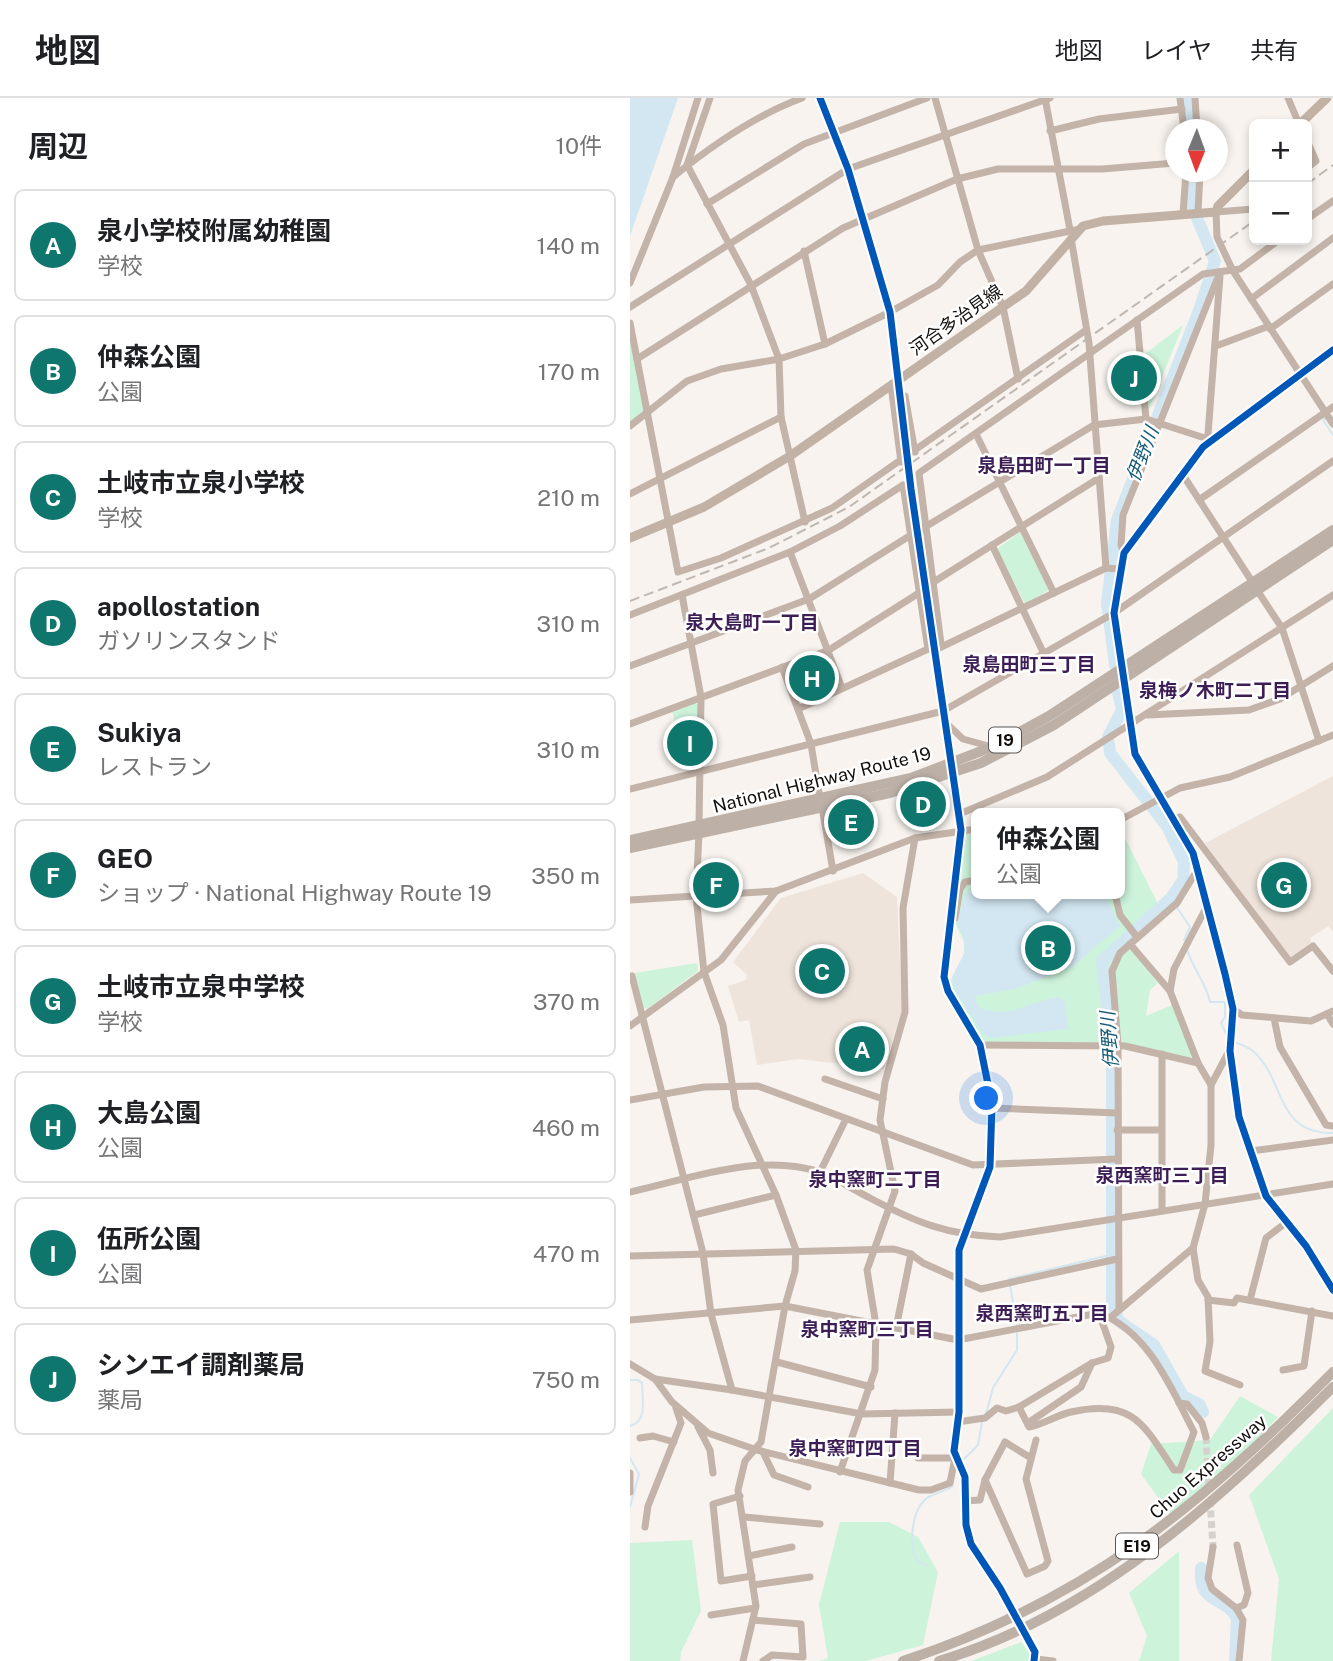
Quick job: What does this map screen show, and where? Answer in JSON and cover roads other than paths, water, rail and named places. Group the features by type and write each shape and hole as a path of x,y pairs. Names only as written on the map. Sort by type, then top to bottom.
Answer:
{"highway":[{"name":"National Highway Route 19","path":"630,848 951,769 1044,731 1124,680 1333,530"},
{"name":"National Highway Route 19","path":"951,769 1049,716 1333,540"},
{"name":"National Highway Route 19","path":"630,841 699,830"},
{"name":"Chuo Expressway","path":"904,1661 1005,1623 1104,1569 1215,1485 1333,1372"},
{"name":"Chuo Expressway","path":"939,1661 1034,1623 1111,1578 1222,1492 1333,1387"}],"main road":[{"path":"1305,119 1327,98"},
{"path":"1074,232 1103,221 1216,212 1218,206 1249,175"},
{"name":"河合多治見線","path":"630,538 730,493 790,456 1026,290 1074,232"}],"street":[{"path":"630,283 673,177 678,152 698,98"},
{"path":"710,98 687,165 751,285 779,359 781,417 805,522"},
{"path":"673,177 687,165 777,107 802,98"},
{"path":"820,98 848,169 890,312 901,462"},
{"path":"707,204 776,160 833,132 927,98"},
{"path":"935,98 978,250 1003,307 1018,379"},
{"path":"630,307 848,169 1047,98 1057,169 1074,232 1086,330 1106,568"},
{"path":"1181,98 1183,119"},
{"path":"1195,98 1196,119"},
{"path":"1288,98 1298,119"},
{"path":"1050,131 1098,119 1182,109"},
{"path":"637,359 804,251 861,219 957,179 998,169 1165,164"},
{"path":"1187,182 1190,213"},
{"path":"1190,213 1198,182"},
{"path":"1312,216 1333,201"},
{"path":"1249,209 1216,212 1217,237 1233,271 1333,424"},
{"path":"630,426 687,381 720,369 779,359 825,344 890,312 938,285 960,262 978,250 1074,232"},
{"path":"1251,299 1333,239"},
{"path":"935,648 932,583 919,473 1203,274 1233,271 1272,245"},
{"path":"804,251 825,344"},
{"path":"1211,440 1208,434 1220,272"},
{"path":"1124,553 1121,545 1123,515 1220,272"},
{"path":"1216,346 1270,328 1333,284"},
{"path":"1137,320 1146,419"},
{"path":"630,323 678,572 721,558 805,522 859,492 1086,330"},
{"path":"1333,350 1211,440 1124,553 1119,569 1114,613 1135,754 1157,802 1174,818 1193,853 1207,906 1233,1009 1230,1047 1240,1116 1251,1151 1266,1196 1333,1290"},
{"path":"897,381 911,453"},
{"path":"1199,500 1333,407"},
{"path":"630,494 781,417"},
{"path":"630,666 809,599 1094,425 1146,419 1211,440"},
{"path":"976,434 1054,593"},
{"path":"630,789 943,711 1114,613 1333,461"},
{"path":"1183,475 1282,628 1319,741"},
{"path":"932,583 1099,478"},
{"path":"630,615 790,552 840,526 903,485 919,593 935,648"},
{"path":"655,1379 675,1404 708,1433 760,1451 840,1472 931,1490 950,1483 958,1462 957,1279 962,1236 990,1167 992,1108 981,1045 948,991 944,977 961,830 911,489"},
{"path":"992,545 1044,654"},
{"path":"790,552 842,688"},
{"path":"798,709 1106,568 1119,569"},
{"path":"630,724 829,650 919,593"},
{"path":"682,595 701,697 696,896 704,972 723,1025 739,1117 763,1163 796,1250 795,1271 785,1306 760,1451 774,1475 808,1486"},
{"path":"974,808 1047,777 1333,596"},
{"path":"1147,716 1249,710 1280,699 1333,666"},
{"path":"782,667 811,744 833,871"},
{"path":"945,723 963,739 992,747"},
{"path":"1125,818 1180,788 1230,777 1333,735"},
{"path":"957,815 971,809"},
{"path":"1174,818 1180,817 1290,962 1313,946 1333,971"},
{"path":"630,900 776,891 915,838 971,830"},
{"path":"840,1472 871,1387 876,1325 867,1282 873,1250 895,1191 880,1120 905,1012 903,908 915,838"},
{"path":"1119,1308 1118,1045 1111,976 1115,962 1130,944 1174,906 1197,872"},
{"path":"951,919 955,918 960,889 965,882 971,881"},
{"path":"630,1026 727,954 776,891"},
{"path":"1116,899 1120,915 1138,937"},
{"path":"1170,991 1174,969 1207,906"},
{"path":"1130,944 1170,991 1198,1063 1212,1085"},
{"path":"630,977 632,976 686,1180 704,1253 711,1314 732,1390"},
{"path":"1233,1009 1242,1015 1311,1021 1330,1012 1333,1024"},
{"path":"1274,1018 1280,1047 1326,1125 1333,1126"},
{"path":"981,1045 1118,1045 1198,1063"},
{"path":"1230,1047 1212,1085 1211,1145 1205,1204 1193,1248 1198,1280 1208,1300 1210,1342 1205,1371 1240,1385"},
{"path":"1162,1054 1162,1211"},
{"path":"825,1079 883,1099"},
{"path":"630,1100 704,1087 758,1086 973,1166 1117,1159"},
{"path":"992,1108 1117,1114"},
{"path":"820,1172 846,1119"},
{"path":"1117,1130 1161,1130"},
{"path":"1251,1151 1333,1140"},
{"path":"630,1192 763,1163 820,1172 887,1208 934,1228 962,1236 1010,1236 1333,1184"},
{"path":"694,1214 776,1195"},
{"path":"1250,1300 1266,1238 1286,1222"},
{"path":"1111,1317 1193,1248"},
{"path":"630,1256 873,1250 911,1254 923,1263 981,1289 1005,1286 1117,1259"},
{"path":"896,1328 911,1254"},
{"path":"1208,1300 1234,1303 1237,1298 1333,1316"},
{"path":"630,1320 785,1306 958,1340 1099,1312 1111,1317 1151,1353 1194,1432 1180,1470 1174,1470 1141,1421 1128,1413 1100,1408 1083,1410 1033,1426 1028,1423 1019,1407"},
{"path":"1283,1370 1304,1366 1312,1311"},
{"path":"957,1422 981,1419 997,1408 1006,1411 1019,1407 1111,1354 1099,1312"},
{"path":"777,1362 871,1387"},
{"path":"1028,1423 1081,1387 1092,1363"},
{"path":"630,1365 655,1379 862,1414 958,1412"},
{"path":"1178,1403 1187,1404 1202,1423 1206,1437"},
{"path":"645,1527 648,1506 681,1423 675,1404"},
{"path":"890,1483 895,1413"},
{"path":"698,1425 710,1450 713,1473"},
{"path":"640,1438 653,1436 674,1442"},
{"path":"985,1480 1030,1575 1048,1561 1026,1479 1037,1440"},
{"path":"965,1501 980,1500 985,1480 1005,1442 1031,1458"},
{"path":"743,1661 755,1608 740,1496 745,1461 760,1451"},
{"path":"918,1458 958,1462"},
{"path":"958,1462 965,1477 967,1534 1012,1612"},
{"path":"630,1473 630,1492"},
{"path":"740,1496 713,1504 721,1581 810,1577"},
{"path":"744,1517 820,1524"},
{"path":"1236,1608 1244,1605 1248,1593 1237,1545"},
{"path":"749,1556 792,1547"},
{"path":"1213,1547 1208,1578 1212,1589 1236,1608 1243,1620 1239,1661"},
{"path":"711,1615 755,1608"},
{"path":"753,1620 801,1624 803,1657 772,1655 764,1661"},
{"path":"1026,1636 1035,1660 1053,1661"}],"water":[{"path":"630,98 678,98 630,236"},
{"path":"971,891 971,899 1106,899 1120,926 1072,967 1015,989 974,996 979,1007 1001,1012 1060,997 1065,1002 1068,1029 991,1038 984,1035 953,988 953,978 965,946 957,924 965,894"}],"waterway":[{"name":"伊野川","path":"1189,98 1190,119"},
{"name":"伊野川","path":"1115,665 1107,603 1117,520 1200,308 1215,261 1192,206 1193,182"},
{"path":"1327,417 1323,420 1333,435"},
{"name":"伊野川","path":"1118,692 1122,710 1108,737 1110,753 1167,826 1184,862 1183,880 1171,898 1102,961 1112,1053 1112,1305 1119,1321 1154,1345 1183,1396 1199,1404 1203,1412"},
{"path":"1176,906 1190,927 1184,940"},
{"path":"1187,949 1210,1002 1225,1002 1225,1017 1221,1023 1228,1038"},
{"path":"1233,1041 1253,1051 1264,1063 1291,1115 1301,1125 1314,1131 1333,1133"},
{"path":"1009,1279 1110,1255"},
{"path":"1010,1285 1017,1324"},
{"path":"986,1414 993,1388 1017,1350 1017,1330"},
{"path":"630,1380 642,1383 643,1402 642,1415 636,1424 630,1426"},
{"path":"962,1461 978,1445 982,1422"},
{"path":"630,1458 639,1474 630,1507"},
{"path":"927,1565 918,1562 915,1555 912,1538 914,1519 927,1498 953,1486"},
{"name":"伊野川","path":"1201,1568 1201,1580 1207,1594 1225,1605 1237,1618 1235,1661"}],"tunnel":[{"path":"907,454 911,489"},
{"path":"1206,1437 1209,1488"},
{"path":"1210,1500 1213,1547"}],"railway":[{"path":"1310,182 1333,165"},
{"path":"630,601 769,548 849,507 1249,225"}],"place":[{"name":"シンエイ調剤薬局","path":"1134,378"},
{"name":"大島公園","path":"812,678"},
{"name":"伍所公園","path":"690,743"},
{"name":"apollostation","path":"923,804"},
{"name":"Sukiya","path":"851,822"},
{"name":"GEO","path":"716,885"},
{"name":"土岐市立泉中学校","path":"1284,885"},
{"name":"仲森公園","path":"1048,948"},
{"name":"土岐市立泉小学校","path":"822,971"},
{"name":"泉小学校附属幼稚園","path":"862,1049"}],"district":[{"name":"泉島田町一丁目","path":"1044,465"},
{"name":"泉大島町一丁目","path":"752,622"},
{"name":"泉島田町三丁目","path":"1029,664"},
{"name":"泉梅ノ木町二丁目","path":"1215,690"},
{"name":"泉西窯町三丁目","path":"1162,1175"},
{"name":"泉中窯町二丁目","path":"875,1179"},
{"name":"泉西窯町五丁目","path":"1042,1313"},
{"name":"泉中窯町三丁目","path":"867,1329"},
{"name":"泉中窯町四丁目","path":"855,1448"}]}
